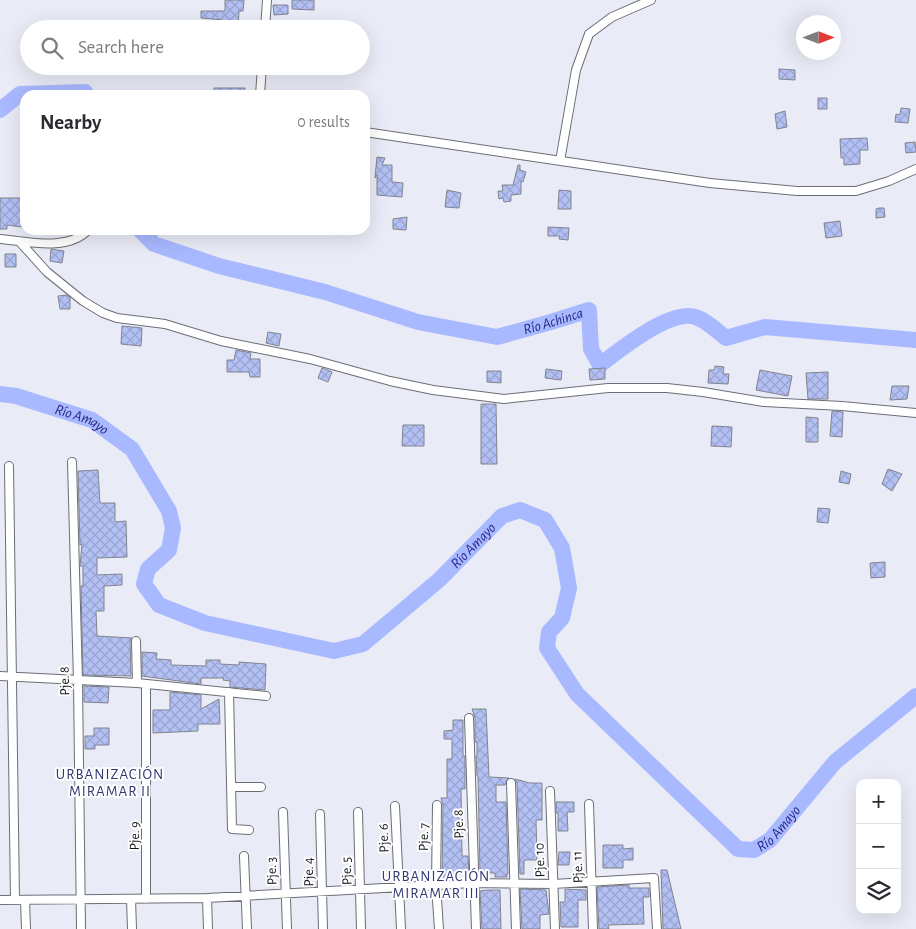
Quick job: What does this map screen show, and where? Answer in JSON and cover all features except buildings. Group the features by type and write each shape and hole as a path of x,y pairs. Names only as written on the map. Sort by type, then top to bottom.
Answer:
{"street":[{"path":"266,20 267,0"},
{"path":"560,161 576,70 589,34 612,17 651,0"},
{"path":"260,90 261,75"},
{"path":"370,133 710,184 797,191 856,190 890,181 916,169"},
{"path":"0,239 51,244 68,242 83,235"},
{"path":"19,241 47,272 83,301 103,313 117,318 165,324 221,341 310,359 390,381 433,390 504,399 608,388 667,388 764,402 842,406 916,413"},
{"name":"Pje. 8","path":"72,462 78,681 81,929"},
{"path":"8,466 13,677 15,900"},
{"path":"136,641 137,683"},
{"path":"0,676 137,683 266,696"},
{"name":"Pje. 9","path":"146,684 146,899"},
{"path":"230,692 232,829 249,830"},
{"name":"Pje. 8","path":"468,718 476,929"},
{"path":"511,783 516,929"},
{"path":"231,787 261,787"},
{"name":"Pje. 10","path":"550,791 555,929"},
{"name":"Pje. 11","path":"589,804 594,929"},
{"name":"Pje. 7","path":"437,805 436,885 438,929"},
{"name":"Pje. 6","path":"396,806 401,929"},
{"name":"Pje. 3","path":"283,812 287,929"},
{"name":"Pje. 5","path":"358,812 361,929"},
{"name":"Pje. 4","path":"320,814 323,929"},
{"path":"244,856 247,929"},
{"path":"0,900 246,897 473,883 553,884 654,878 657,929"},
{"path":"207,898 208,929"},
{"path":"131,899 132,929"},
{"path":"25,900 26,929"}],"waterway":[{"name":"Río Achinca","path":"0,110 20,94"},
{"name":"Río Achinca","path":"145,235 154,244 219,266 325,292 418,322 497,337 589,310 591,349 600,365 647,331 675,318 688,316 698,318 709,324 726,338 765,327 916,340"},
{"name":"Río Amayo","path":"0,394 16,396 92,420 132,449 169,511 173,528 169,550 148,569 144,584 159,605 205,623 334,651 363,644 439,580 502,516 520,510 545,520 562,548 569,588 562,618 549,632 547,648 577,694 738,849 754,850 770,840 835,762 916,696"}],"district":[{"name":"URBANIZACIÓN MIRAMAR II","path":"110,782"},
{"name":"URBANIZACIÓN MIRAMAR III","path":"436,884"}]}
